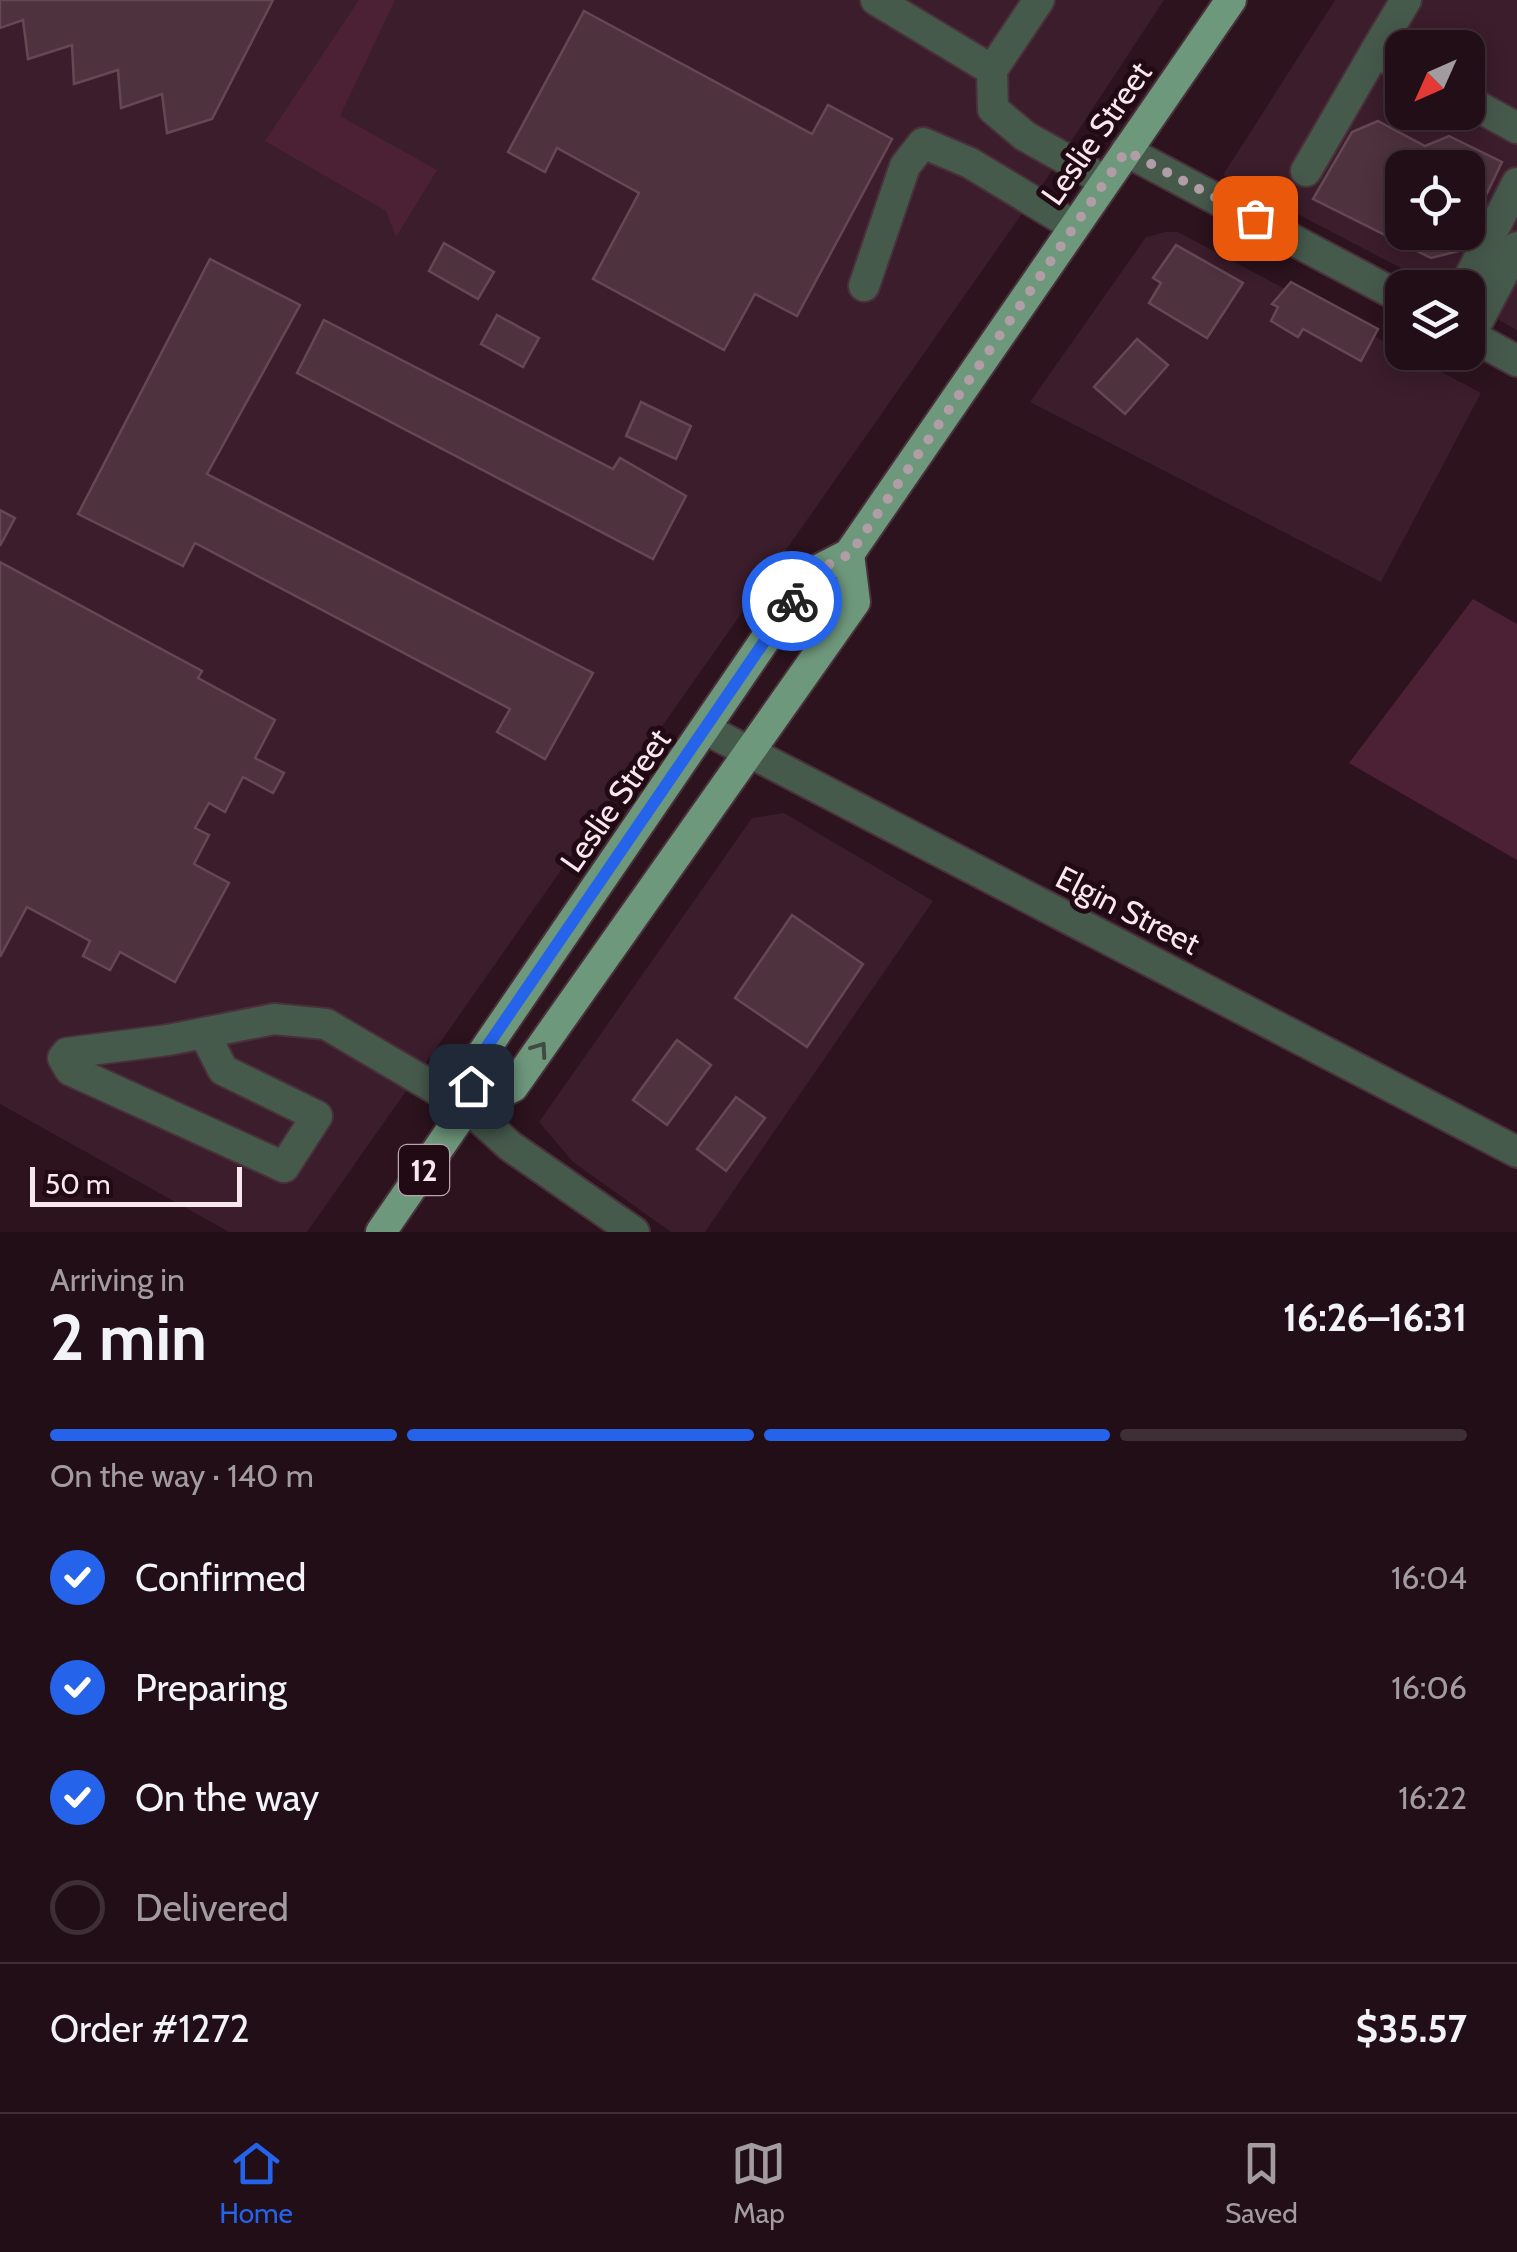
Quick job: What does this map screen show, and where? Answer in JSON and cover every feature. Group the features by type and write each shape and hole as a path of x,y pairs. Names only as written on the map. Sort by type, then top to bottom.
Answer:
{"main road":[{"name":"Leslie Street","path":"381,1232 467,1107 475,1064 707,730 810,574 850,554 1232,0"},
{"name":"12","path":"467,1107 513,1087 752,754 855,602 850,554"}],"street":[{"path":"876,0 992,70"},
{"path":"1040,0 992,70 993,108 1025,136 1105,181"},
{"path":"1306,171 1406,0"},
{"path":"1375,52 1385,58"},
{"path":"1485,110 1517,128"},
{"path":"864,286 905,166 923,143 970,163 1074,226"},
{"path":"1126,151 1385,289"},
{"path":"1473,270 1517,182"},
{"path":"1485,305 1517,246"},
{"path":"1485,344 1517,361"},
{"name":"Elgin Street","path":"707,730 1517,1152"},
{"path":"204,1033 224,1070 317,1116 284,1167 70,1070 63,1058 67,1053 274,1019 326,1024 467,1107 510,1146 634,1232"}],"shaded area":[{"path":"0,0 1164,0 1045,181 307,1232 229,1232 0,1104"},
{"path":"359,0 395,0 340,116 437,170 396,237 386,211 265,141"},
{"path":"1335,0 1517,0 1517,330 1485,312 1485,270 1405,270 1223,175"},
{"path":"1178,232 1385,342 1385,370 1438,370 1481,393 1381,582 1030,402 1146,237"},
{"path":"1473,599 1517,624 1517,860 1349,763"},
{"path":"784,813 933,901 705,1232 671,1232 573,1162 539,1122 752,818"}],"building":[{"path":"0,0 273,0 212,119 167,133 162,94 121,108 118,70 74,84 72,45 28,59 23,20 0,28"},
{"path":"584,11 812,134 828,105 892,139 797,316 755,294 724,350 593,279 639,193 557,148 545,172 508,152"},
{"path":"1378,121 1385,125 1385,130 1395,130 1425,146 1449,136 1478,150 1385,150 1385,235 1313,199 1352,132"},
{"path":"1485,154 1502,162 1485,197"},
{"path":"444,243 494,272 478,299 429,271"},
{"path":"1176,245 1243,283 1207,338 1149,303 1161,283 1153,278"},
{"path":"1415,250 1459,250 1459,251 1431,258"},
{"path":"210,259 300,305 207,474 593,673 545,759 497,732 510,709 195,543 183,566 78,514"},
{"path":"1291,282 1378,329 1361,361 1303,329 1298,337 1271,321 1278,307 1272,304"},
{"path":"497,315 539,338 523,367 481,344"},
{"path":"324,320 613,469 620,458 686,496 653,559 297,373"},
{"path":"1137,339 1168,365 1125,414 1094,387"},
{"path":"641,402 691,426 676,459 626,436"},
{"path":"0,510 15,518 0,546"},
{"path":"0,562 202,671 198,678 275,720 255,758 284,773 273,793 243,777 225,812 209,803 195,828 209,835 194,864 229,883 175,982 120,952 110,970 83,956 90,941 27,907 0,957"},
{"path":"792,915 863,964 807,1047 735,998"},
{"path":"677,1040 711,1065 667,1125 633,1100"},
{"path":"736,1097 765,1118 726,1171 697,1149"}],"way so far":[{"path":"792,601 810,574 850,554 1126,151 1255,218"}],"route":[{"path":"471,1086 475,1064 792,601"}]}
